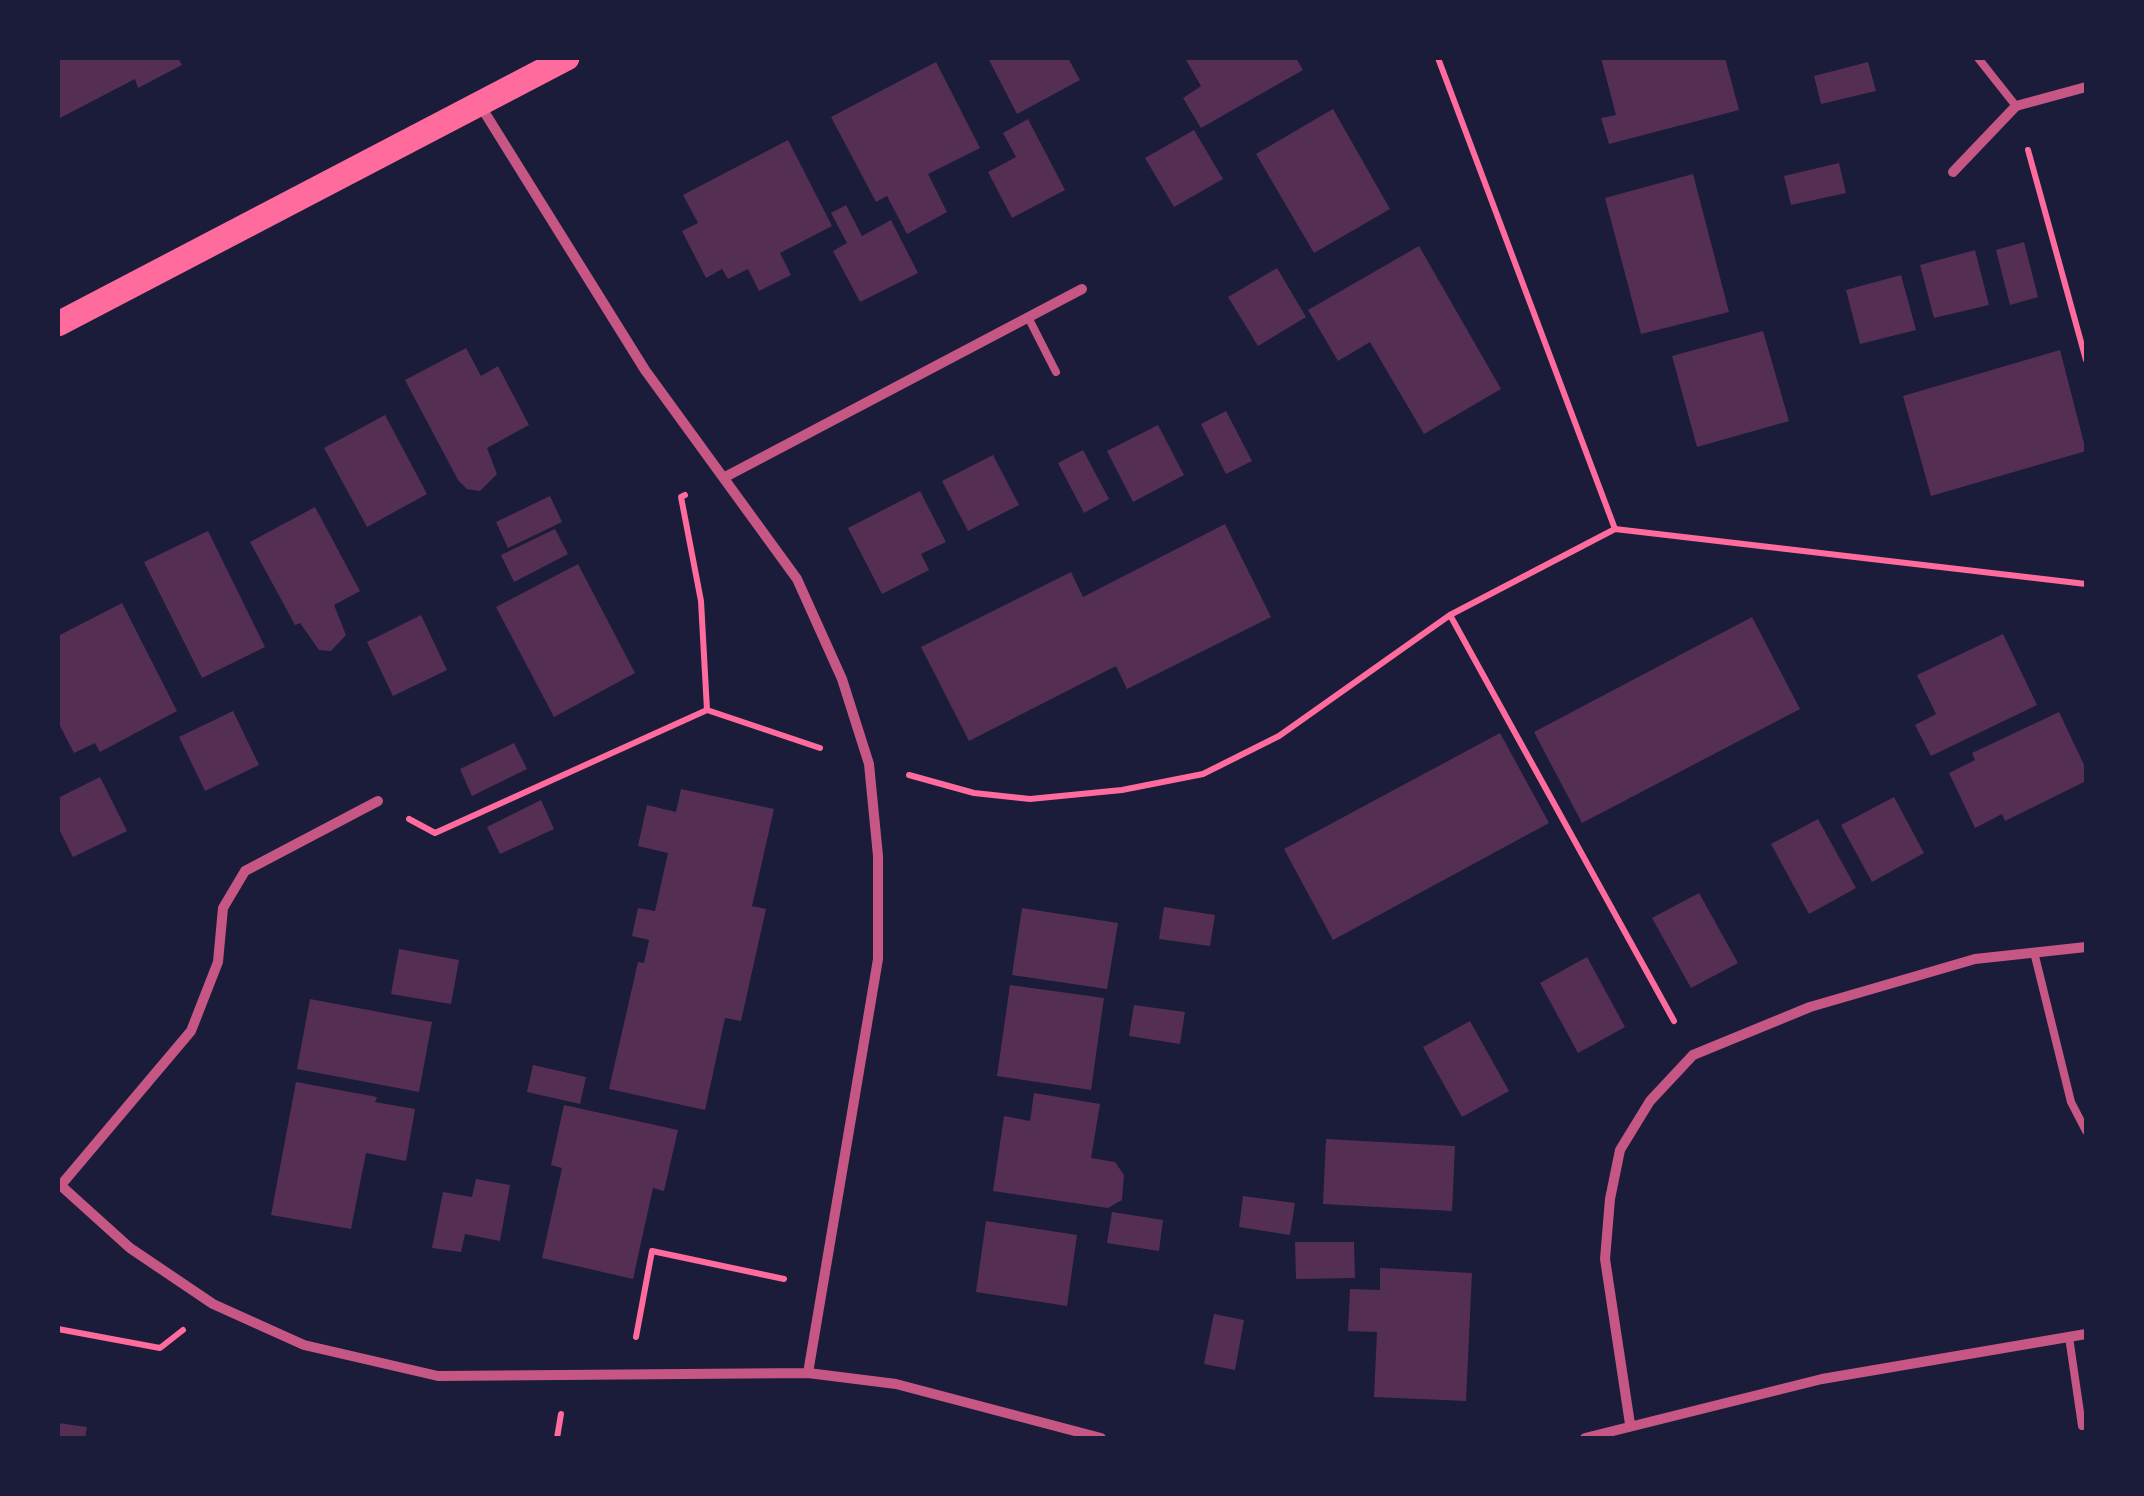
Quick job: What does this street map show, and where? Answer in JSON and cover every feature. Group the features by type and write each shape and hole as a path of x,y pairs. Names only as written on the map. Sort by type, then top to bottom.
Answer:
{"main road":[{"path":"58,324 567,58"}],"street":[{"path":"1953,172 2016,106 2086,88"},
{"path":"480,104 646,370 797,579 842,679 869,764 878,856 878,959 808,1372"},
{"path":"726,476 1082,289"},
{"path":"378,802 245,871 224,908 218,962 190,1032 59,1184 130,1248 213,1304 304,1345 438,1376 808,1372 896,1384 1101,1438"},
{"path":"1630,1424 1605,1259 1610,1198 1620,1150 1650,1101 1694,1056 1810,1008 1975,959 2086,947"},
{"path":"1584,1438 1822,1379 2086,1334"}],"lane":[{"path":"1978,58 2016,106"},
{"path":"1028,317 1056,372"},
{"path":"2034,952 2070,1102 2086,1131"},
{"path":"2069,1337 2082,1426"}],"path":[{"path":"1438,58 1615,529"},
{"path":"2016,106 2086,360"},
{"path":"706,710 701,601 682,497 726,476"},
{"path":"378,802 435,834 706,710 974,794 1030,799 1122,790 1202,774 1278,736 1450,615 1615,529 2086,584"},
{"path":"1450,615 1694,1056"},
{"path":"629,1372 652,1251 822,1287"},
{"path":"58,1329 160,1348 213,1304"}],"building":[{"path":"58,58 178,58 182,65 138,88 135,79 58,119"},
{"path":"988,58 1068,58 1080,80 1017,114"},
{"path":"1185,58 1296,58 1303,70 1201,128 1183,98 1201,86"},
{"path":"1601,58 1725,58 1739,110 1609,144 1601,118 1616,115"},
{"path":"936,62 980,148 928,174 947,212 907,234 887,196 876,202 831,117"},
{"path":"1868,62 1876,91 1821,104 1814,76"},
{"path":"1333,109 1390,209 1314,253 1256,154"},
{"path":"1028,119 1065,190 1012,218 988,172 1016,157 1003,133"},
{"path":"1194,130 1223,179 1174,207 1145,158"},
{"path":"788,140 832,226 780,253 791,275 759,291 748,269 728,279 722,269 706,278 682,231 698,223 683,195"},
{"path":"1839,163 1846,193 1791,205 1784,176"},
{"path":"1693,174 1729,312 1641,334 1605,198"},
{"path":"846,205 862,236 891,220 918,273 860,302 833,251 847,243 831,213"},
{"path":"2024,242 2038,297 2010,305 1996,250"},
{"path":"1419,246 1501,389 1424,434 1370,342 1338,361 1308,310"},
{"path":"1975,250 1989,305 1934,318 1920,265"},
{"path":"1277,268 1306,317 1258,346 1228,297"},
{"path":"1901,275 1916,330 1860,344 1846,290"},
{"path":"1763,331 1789,421 1697,447 1672,356"},
{"path":"466,348 481,376 498,366 529,425 487,448 497,474 480,491 467,489 458,480 405,380"},
{"path":"2060,350 2086,451 1931,496 1903,396"},
{"path":"1226,411 1252,461 1226,474 1201,424"},
{"path":"385,415 427,494 367,527 324,448"},
{"path":"1158,425 1184,475 1133,502 1107,451"},
{"path":"1083,450 1109,499 1084,513 1058,463"},
{"path":"993,455 1019,505 968,531 942,481"},
{"path":"920,491 946,542 921,554 929,570 882,594 848,528"},
{"path":"550,496 562,522 508,548 496,522"},
{"path":"315,507 360,591 334,605 346,635 331,651 319,650 300,623 295,625 250,542"},
{"path":"1225,524 1271,617 1127,689 1116,666 969,741 921,647 1071,572 1083,597"},
{"path":"555,529 568,554 514,582 501,555"},
{"path":"208,531 265,647 202,678 144,562"},
{"path":"578,564 635,673 554,717 496,607"},
{"path":"122,603 177,711 100,752 95,743 74,753 58,722 58,636"},
{"path":"421,615 447,670 393,696 367,642"},
{"path":"1752,617 1800,709 1582,823 1534,732"},
{"path":"2003,634 2037,705 1931,756 1915,725 1936,714 1917,675"},
{"path":"233,711 259,765 205,791 179,737"},
{"path":"2059,712 2086,769 2086,781 2005,821 2002,814 1975,828 1949,773 1975,760 1972,753"},
{"path":"1500,733 1549,823 1333,940 1284,849"},
{"path":"514,743 527,769 472,796 460,769"},
{"path":"100,777 127,831 73,857 58,827 58,798"},
{"path":"681,789 774,809 752,906 766,909 741,1021 725,1018 705,1110 609,1089 638,962 644,963 649,940 632,936 638,908 655,911 668,853 638,846 647,805 676,812"},
{"path":"1894,797 1924,853 1872,882 1841,825"},
{"path":"541,800 554,829 500,854 487,827"},
{"path":"1818,819 1856,888 1809,914 1771,844"},
{"path":"1699,893 1738,963 1691,988 1652,918"},
{"path":"1164,907 1215,915 1210,946 1159,939"},
{"path":"1022,908 1118,923 1107,989 1012,975"},
{"path":"399,949 459,960 451,1004 391,994"},
{"path":"1587,957 1625,1027 1578,1053 1540,983"},
{"path":"1010,985 1104,998 1091,1090 997,1076"},
{"path":"310,999 432,1022 419,1092 297,1069"},
{"path":"1134,1005 1185,1012 1180,1044 1129,1036"},
{"path":"1470,1021 1509,1091 1462,1117 1423,1047"},
{"path":"533,1065 586,1077 580,1104 527,1092"},
{"path":"296,1082 377,1097 375,1102 415,1109 406,1161 366,1153 351,1229 271,1215"},
{"path":"1034,1093 1100,1104 1091,1158 1115,1162 1124,1175 1122,1200 1108,1208 993,1191 1004,1116 1030,1121"},
{"path":"564,1105 678,1130 664,1191 653,1188 633,1279 542,1258 562,1168 551,1165"},
{"path":"1326,1139 1455,1146 1452,1211 1323,1204"},
{"path":"476,1179 510,1185 500,1241 465,1234 461,1252 432,1248 443,1192 472,1197"},
{"path":"1243,1196 1295,1203 1290,1235 1239,1227"},
{"path":"1112,1212 1163,1220 1159,1251 1107,1243"},
{"path":"986,1221 1077,1235 1067,1306 976,1292"},
{"path":"1295,1242 1354,1242 1355,1278 1296,1279"},
{"path":"1380,1268 1472,1273 1466,1401 1374,1397 1377,1332 1348,1331 1350,1289 1380,1290"},
{"path":"1214,1314 1244,1320 1235,1370 1204,1364"},
{"path":"58,1423 87,1427 85,1438 58,1438"}]}
